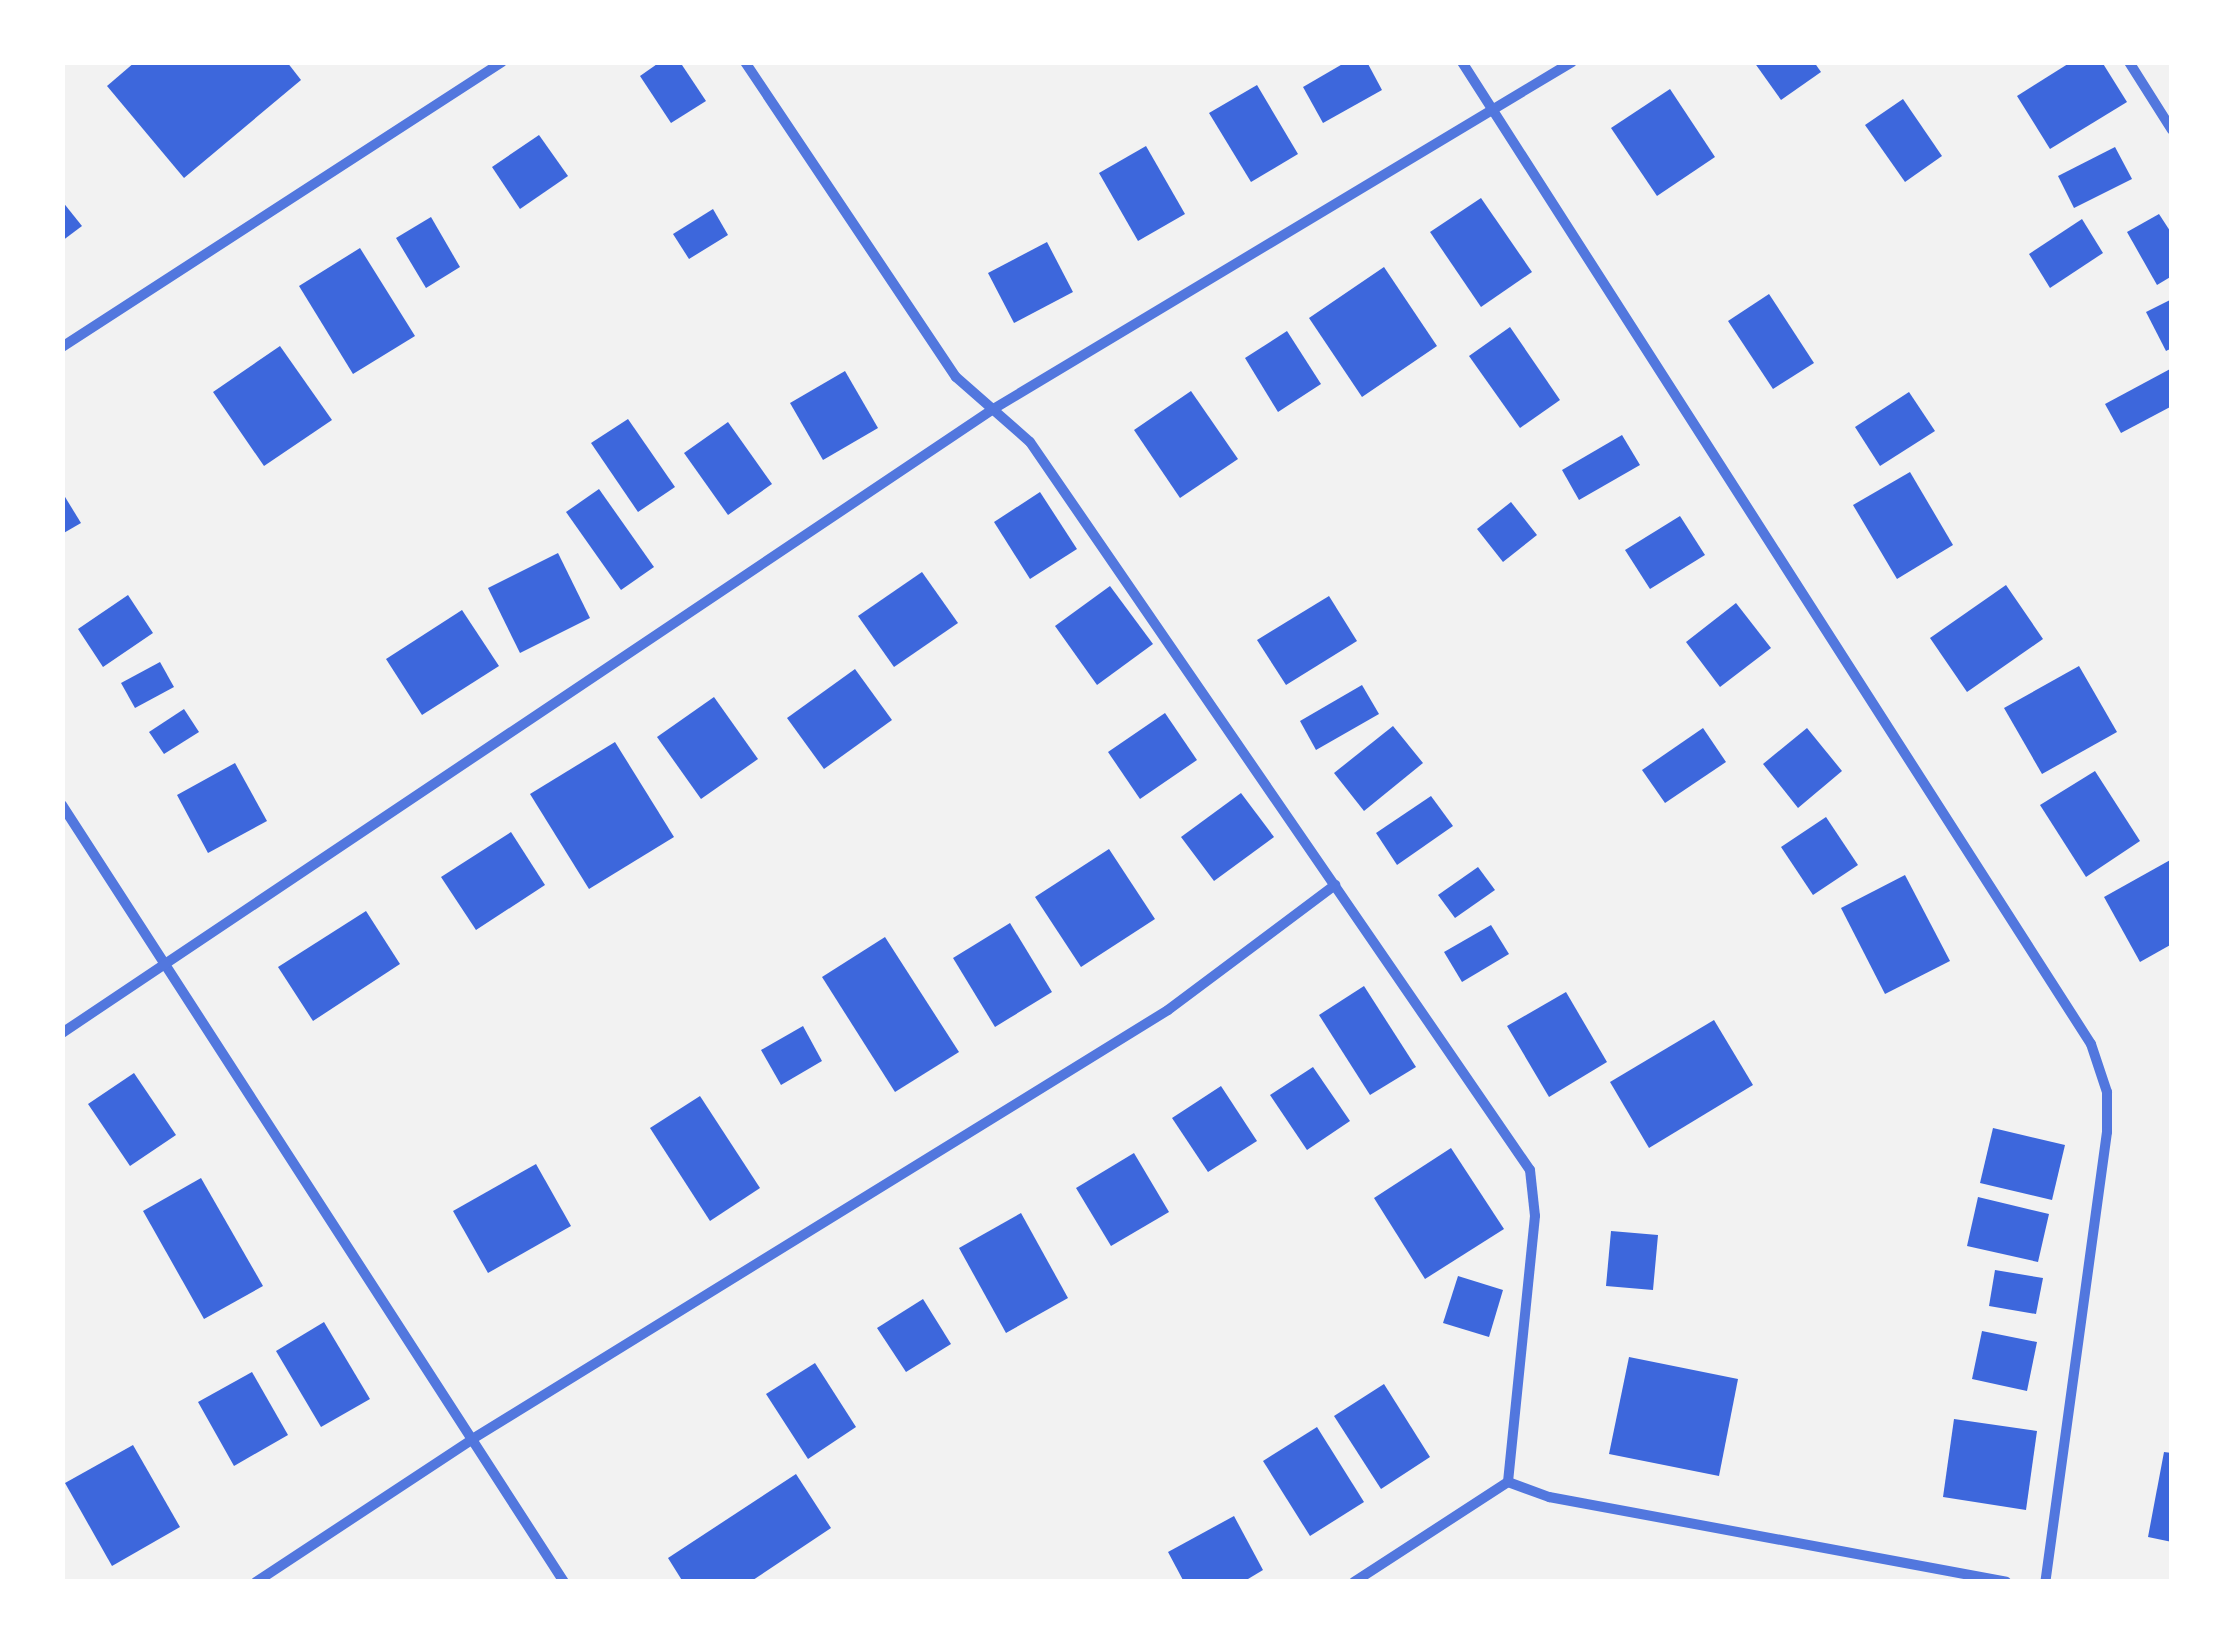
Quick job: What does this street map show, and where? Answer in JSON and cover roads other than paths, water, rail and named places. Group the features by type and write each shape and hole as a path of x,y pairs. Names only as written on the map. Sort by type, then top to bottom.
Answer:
{"street":[{"path":"62,347 502,62"},
{"path":"744,62 956,377 1030,442 1530,1170 1535,1216 1508,1482"},
{"path":"1462,62 2091,1044 2107,1092 2107,1132 2045,1582"},
{"path":"62,1033 168,966 995,408 1572,62"},
{"path":"2130,62 2172,130"},
{"path":"62,805 564,1582"},
{"path":"256,1582 474,1438 1168,1010 1335,884"},
{"path":"1354,1582 1508,1482"},
{"path":"1508,1482 1549,1498 2006,1582"}]}
